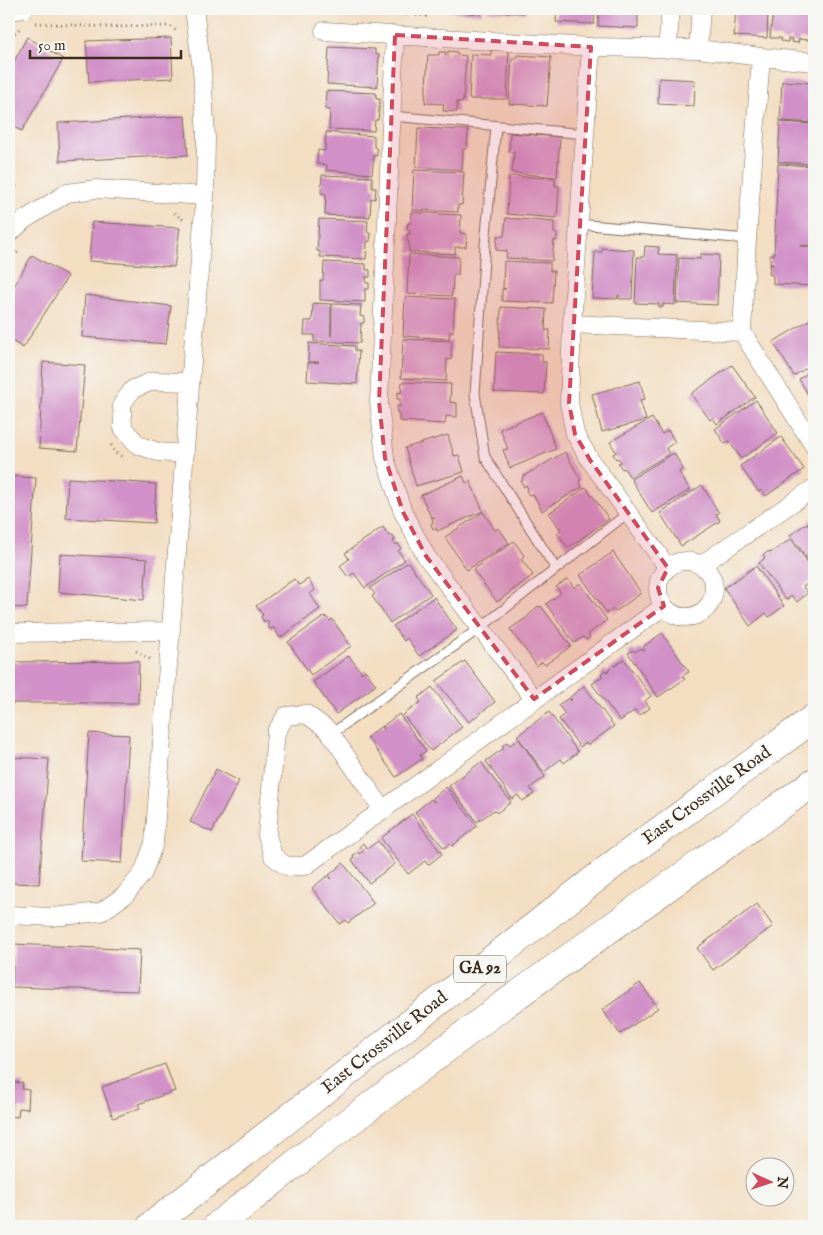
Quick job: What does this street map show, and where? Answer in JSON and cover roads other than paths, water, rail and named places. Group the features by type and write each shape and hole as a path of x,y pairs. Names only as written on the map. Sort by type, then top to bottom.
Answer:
{"main road":[{"name":"East Crossville Road","path":"151,1226 618,861 814,718"},
{"name":"GA 92","path":"217,1226 319,1145 502,1006 814,782"}],"street":[{"path":"9,915 52,917 101,912 124,895 144,873 154,843 205,196 206,138 202,70 194,9"},
{"path":"668,49 671,9"},
{"path":"698,50 701,9"},
{"path":"9,11 26,19"},
{"path":"324,31 590,47 698,50 760,58 814,62"},
{"path":"395,35 379,402 385,458 403,512 426,556 534,699"},
{"path":"590,47 572,324 569,403 575,434 590,460 668,568"},
{"path":"760,58 742,332 814,446"},
{"path":"9,234 24,220 67,193 96,189 205,196"},
{"path":"572,324 742,332"},
{"path":"185,454 158,452 138,445 124,428 122,404 133,389 153,381 190,382"},
{"path":"701,565 814,488"},
{"path":"682,561 701,565 714,582 712,600 707,608 699,614 690,617 681,617 671,613 659,598 658,588 661,575 668,568 682,561"},
{"path":"383,810 327,729 306,714 286,716 276,732 267,835 273,856 286,866 305,866 383,810 534,699 664,606"},
{"path":"9,633 171,632"}],"lane":[{"path":"392,116 585,134"},
{"path":"496,126 485,245 476,394 485,457 556,569"},
{"path":"578,224 747,239"},
{"path":"332,734 480,628 628,513"}]}
